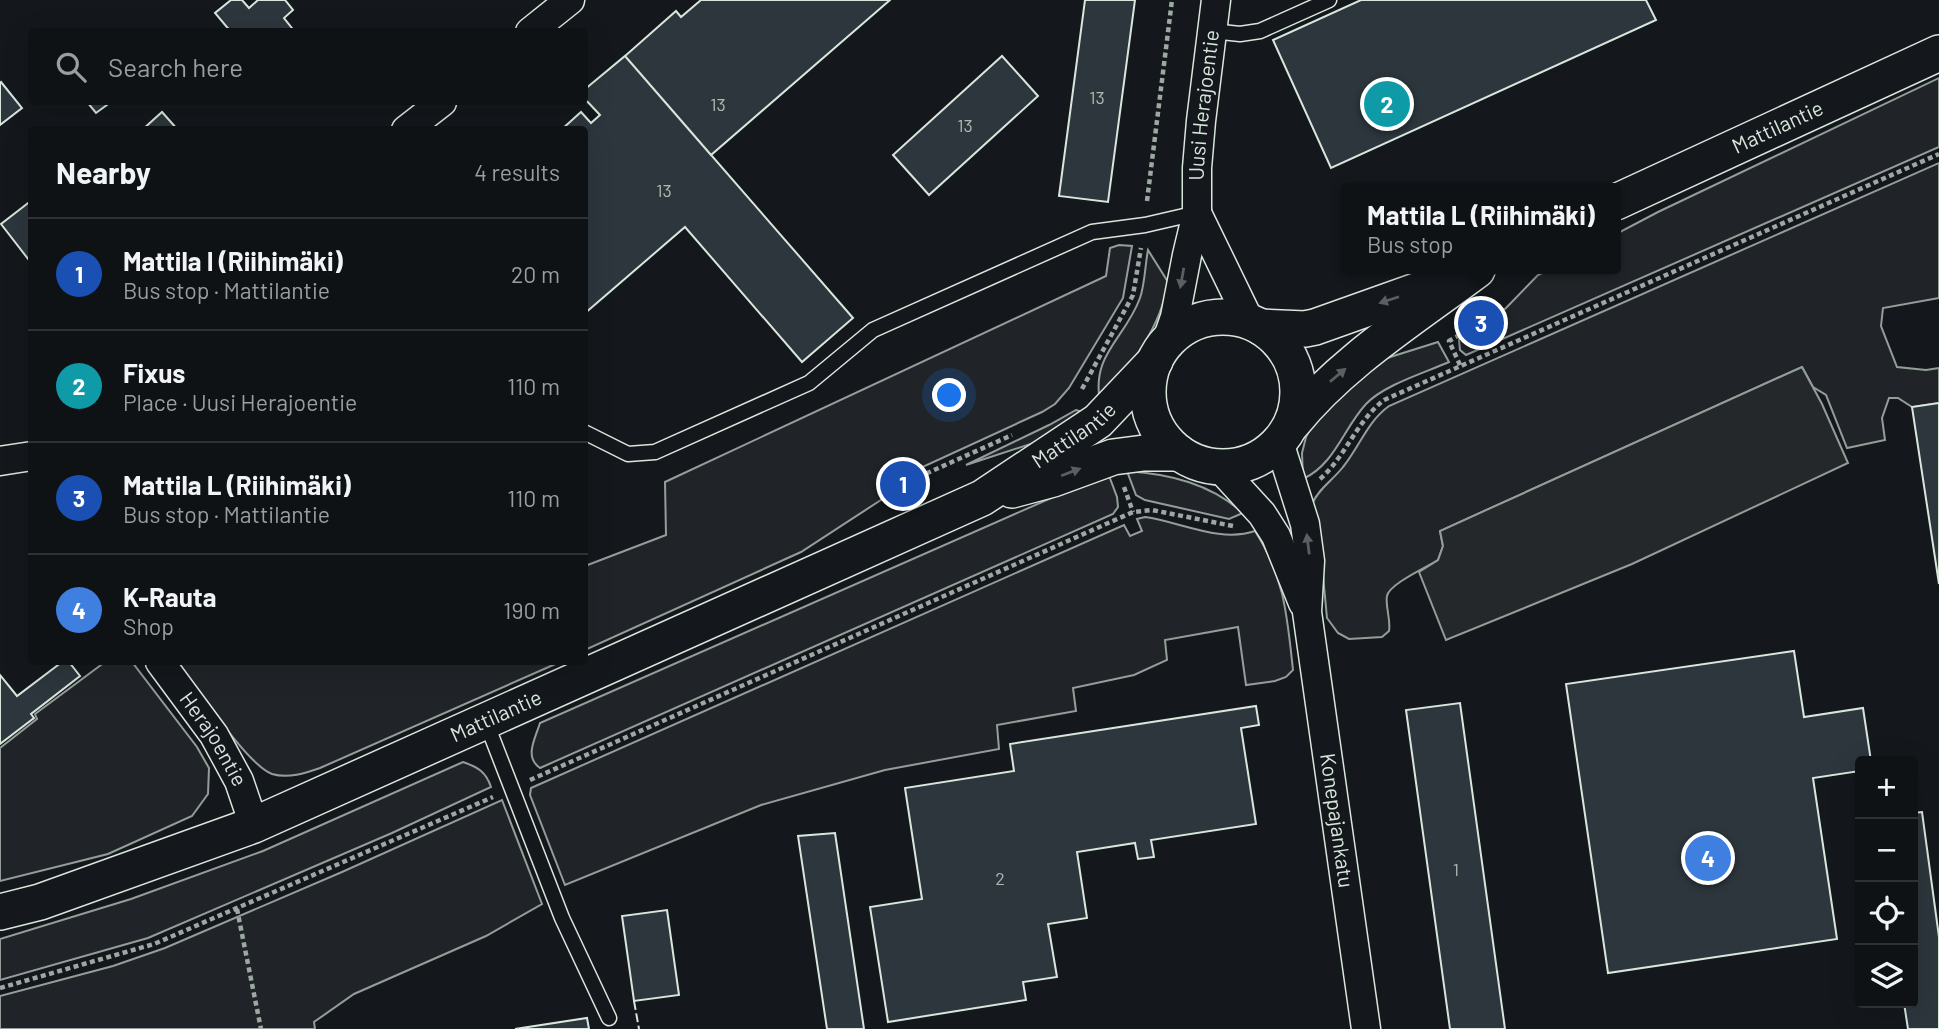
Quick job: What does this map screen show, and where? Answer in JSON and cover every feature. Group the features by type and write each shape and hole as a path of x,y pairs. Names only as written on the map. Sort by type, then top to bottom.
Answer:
{"street":[{"path":"535,28 570,0"},
{"name":"Uusi Herajoentie","path":"1160,352 1175,317 1197,213 1199,145 1216,0"},
{"name":"Mattilantie","path":"1621,200 1939,53"},
{"path":"411,126 438,105"},
{"name":"Uusi Herajoentie","path":"1197,213 1255,325"},
{"path":"1467,274 1315,327 1255,325 1220,317 1200,321 1181,330 1160,352 1149,380 1149,401 1154,421 1164,439 1179,453 1198,463 1219,467 1241,465 1262,457 1315,395 1340,373 1474,274"},
{"path":"1255,325 1278,341 1291,359 1298,380 1298,402 1285,433"},
{"name":"Mattilantie","path":"982,498 1098,421 1130,390 1160,352"},
{"name":"Konepajankatu","path":"1285,433 1305,524 1310,561 1307,612 1366,1029"},
{"name":"Mattilantie","path":"0,912 40,902 254,825 982,498 1053,479 1113,457 1144,453 1179,453"},
{"path":"0,461 28,457"},
{"name":"Konepajankatu","path":"1219,467 1262,514 1276,536 1307,612"},
{"name":"Herajoentie","path":"161,665 214,735 239,781 254,825"}],"lane":[{"path":"1212,31 1240,34 1260,31 1329,0"},
{"path":"588,434 628,454 655,452 809,383 873,330 1092,232 1144,225 1197,213"},
{"path":"486,721 562,918 609,1017"}],"path":[{"path":"1074,395 1081,388 1133,295 1172,0"},
{"path":"1297,496 1329,470 1372,409 1384,400 1939,155"},
{"path":"1460,365 1449,341 1481,323"},
{"path":"1081,388 1098,421"},
{"path":"903,484 1024,430"},
{"path":"1113,457 1133,512"},
{"path":"0,988 155,944 1133,512 1152,510 1235,526 1262,514"},
{"path":"237,909 261,1029"}],"shaded area":[{"path":"1939,78 1939,147 1466,355 1460,350 1459,340 1464,332 1489,322 1538,275 1621,274 1621,231"},
{"path":"1939,163 1939,298 1883,308 1881,326 1897,367 1926,370 1939,368 1939,403 1912,407 1898,398 1889,398 1882,418 1885,440 1847,448 1826,395 1813,387 1802,367 1440,531 1443,546 1438,560 1389,591 1389,631 1382,637 1349,639 1338,633 1327,618 1319,533 1312,504 1318,493 1349,459 1381,412 1389,406"},
{"path":"1119,245 1132,246 1123,298 1069,388 1055,404 879,487 884,498 801,552 588,649 588,565 666,535 665,482 1106,276 1110,248"},
{"path":"1148,250 1168,282 1159,316 1143,346 1100,402 1100,371 1140,298"},
{"path":"1438,342 1449,362 1394,385 1374,397 1358,414 1331,455 1303,479 1302,453 1315,417 1384,359"},
{"path":"1802,367 1848,463 1632,564 1446,640 1419,572 1438,560 1443,546 1440,531"},
{"path":"1076,410 1086,413 1052,437 966,465 1049,425"},
{"path":"1127,471 1189,482 1231,503 1243,513 1229,519 1145,500 1136,495"},
{"path":"1108,473 1117,497 1118,507 1113,514 540,768 535,764 532,747 540,723"},
{"path":"1145,517 1228,535 1255,531 1273,565 1283,598 1293,670 1286,677 1246,685 1238,627 1165,640 1167,660 1134,675 1073,688 1076,711 997,725 999,749 885,770 761,805 565,885 530,795 531,788 1124,525 1130,536 1142,531 1137,519"},
{"path":"101,665 134,665 197,747 209,768 208,794 192,816 108,854 0,881 0,748 37,719 35,714"},
{"path":"180,665 553,665 320,768 291,776 272,774 261,767 222,723"},
{"path":"463,762 481,771 491,787 392,833 148,938 0,980 0,939 131,899 263,851"},
{"path":"502,800 542,904 486,936 354,994 314,1022 315,1029 0,1029 0,996 113,966 165,948"}],"building":[{"path":"231,0 242,0 249,8 258,0 285,0 293,10 284,18 292,28 228,28 215,13"},
{"path":"701,0 890,0 711,155 625,56 676,11 681,17"},
{"path":"1085,0 1135,0 1108,202 1059,196"},
{"path":"1361,0 1646,0 1656,20 1331,168 1273,40"},
{"path":"625,56 853,318 802,362 685,227 588,311 588,126 565,126 581,112 591,123 600,115 588,102 588,87"},
{"path":"1002,56 1038,96 929,195 893,155"},
{"path":"0,83 22,108 0,125"},
{"path":"89,105 107,105 96,113"},
{"path":"162,112 174,126 146,126"},
{"path":"28,203 28,259 1,224"},
{"path":"1939,403 1939,584 1912,407"},
{"path":"1794,651 1804,717 1863,708 1870,756 1855,756 1855,772 1813,778 1837,939 1608,973 1566,684"},
{"path":"58,665 71,665 80,676 31,714 34,718 0,744 0,675 17,696"},
{"path":"1460,703 1505,1029 1450,1029 1406,710"},
{"path":"1256,706 1259,725 1241,728 1256,824 1151,840 1154,857 1138,859 1135,843 1077,852 1087,918 1048,924 1057,977 1023,982 1026,1000 888,1022 870,907 922,899 905,788 1014,771 1010,744"},
{"path":"1918,812 1922,812 1939,937 1939,1029 1908,1029 1905,1008 1918,1008"},
{"path":"835,833 864,1029 827,1029 798,836"},
{"path":"667,910 679,995 634,1001 622,916"},
{"path":"587,1018 589,1029 515,1029"}],"fence":[{"path":"634,1001 639,1029"}],"place":[{"name":"Fixus","path":"1387,104"},
{"name":"Mattila L (Riihimäki)","path":"1481,323"},
{"name":"Mattila I (Riihimäki)","path":"903,484"},
{"name":"K-Rauta","path":"1708,858"}]}
